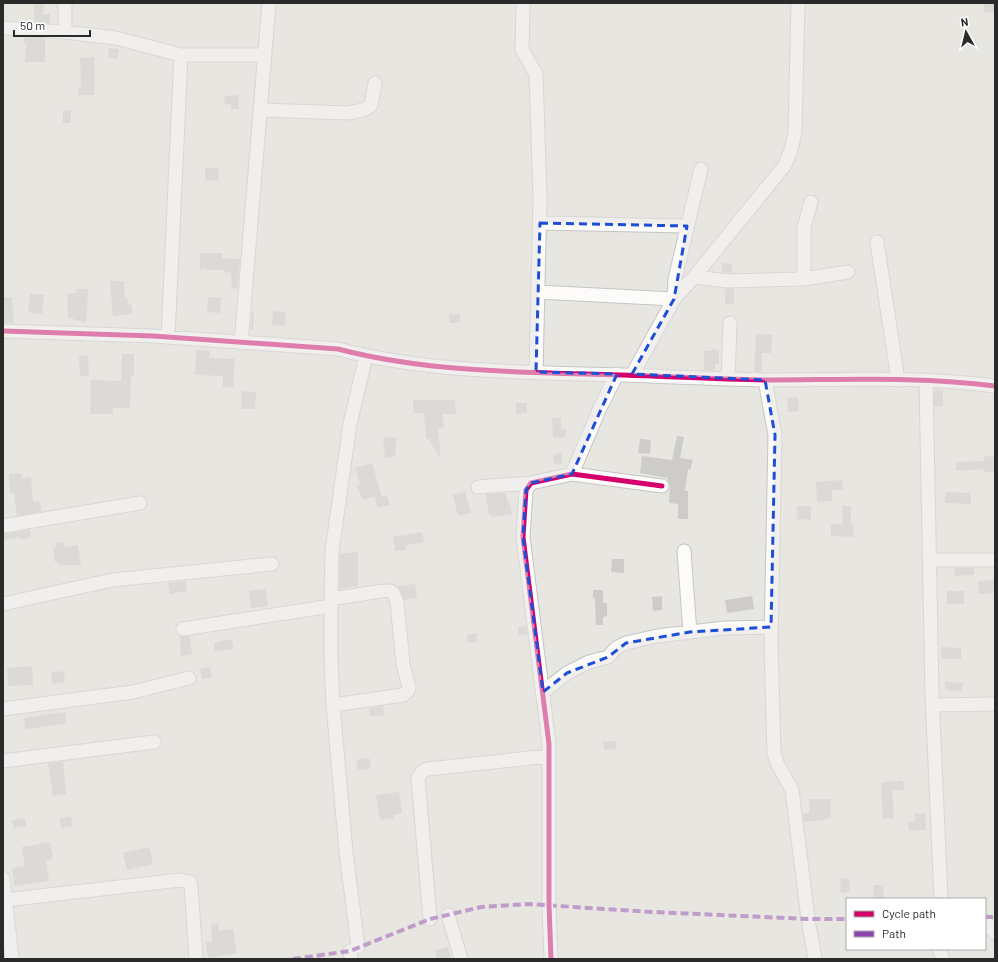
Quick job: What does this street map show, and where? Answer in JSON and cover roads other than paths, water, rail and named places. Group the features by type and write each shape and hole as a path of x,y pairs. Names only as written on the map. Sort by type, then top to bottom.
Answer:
{"street":[{"path":"65,3 65,32"},
{"path":"241,343 269,3"},
{"path":"523,3 522,50 536,74 540,223 536,372"},
{"path":"632,374 674,299 694,277 785,165 791,150 795,132 798,3"},
{"path":"3,28 65,32 116,38 181,55 265,56"},
{"path":"168,338 181,55"},
{"path":"260,110 348,113 358,111 372,105 375,83"},
{"path":"674,299 675,279 701,169"},
{"path":"804,279 804,227 811,202"},
{"path":"540,223 687,226"},
{"path":"877,242 898,380"},
{"path":"694,277 728,281 804,279 848,272"},
{"path":"538,292 674,299"},
{"path":"728,378 730,323"},
{"path":"3,331 168,338 338,349 366,356 436,366 502,371 632,374 765,380 926,380 995,386"},
{"path":"353,952 330,656 332,551 350,424 366,356"},
{"path":"572,474 600,408 617,374"},
{"path":"765,380 775,435 771,627 774,753 777,763 792,790 808,919 815,959"},
{"path":"926,380 933,705 940,898"},
{"path":"478,487 531,483 572,474 662,486"},
{"path":"531,483 526,490 524,537 549,744 549,905 551,959"},
{"path":"3,526 140,503"},
{"path":"684,551 690,632"},
{"path":"930,560 995,560"},
{"path":"3,604 112,580 272,564"},
{"path":"183,629 331,602 382,590 393,592 396,602 403,664 409,687 408,691 403,695 333,705"},
{"path":"543,692 567,673 580,666 608,657 621,644 657,636 725,628 771,627"},
{"path":"3,709 133,692 189,678"},
{"path":"933,705 995,704"},
{"path":"3,761 154,742"},
{"path":"430,919 418,778 420,774 428,769 549,756"},
{"path":"3,878 12,959"},
{"path":"5,900 180,880 188,881 190,882 191,886 196,959"},
{"path":"448,915 461,959"},
{"path":"986,922 995,933"}]}
